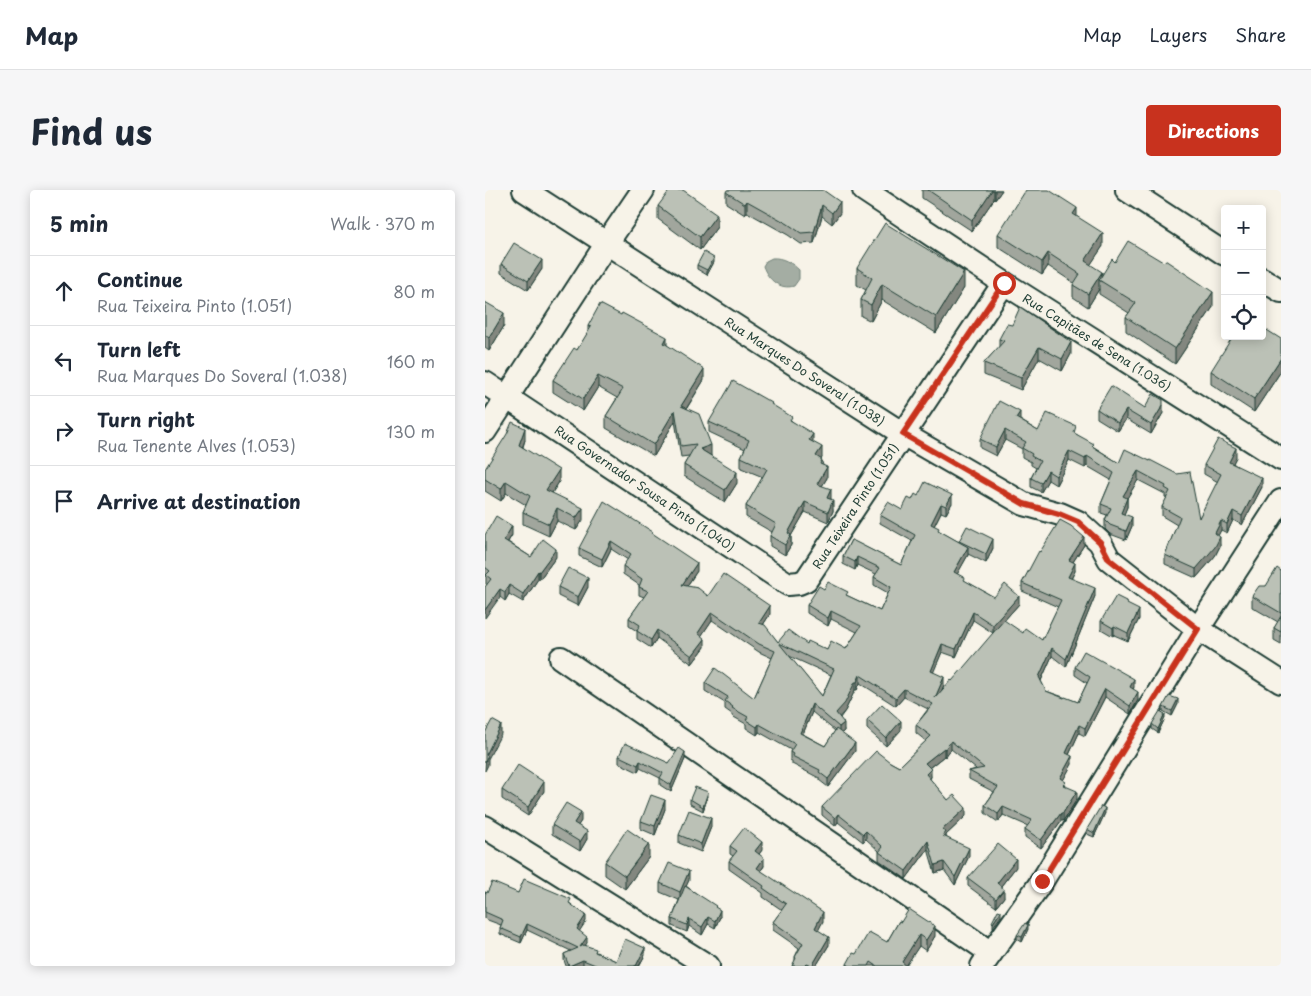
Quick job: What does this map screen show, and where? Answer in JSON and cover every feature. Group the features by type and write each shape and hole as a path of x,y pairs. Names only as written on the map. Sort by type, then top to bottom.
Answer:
{"street":[{"name":"Rua Marques Do Soveral (1.038)","path":"524,190 903,434 1024,504 1059,514 1078,522 1100,542 1109,559 1198,629 1281,682"},
{"path":"485,431 643,190"},
{"name":"Rua Capitães de Sena (1.036)","path":"864,190 1004,283 1280,461"},
{"path":"1127,190 1221,251"},
{"path":"1266,282 1281,291"},
{"name":"Rua Teixeira Pinto (1.051)","path":"806,580 1004,283"},
{"name":"Rua Governador Sousa Pinto (1.040)","path":"485,383 789,584 806,580"},
{"path":"561,658 986,959 1042,881 1198,629 1281,501"},
{"path":"485,827 708,966"}],"shaded area":[{"path":"772,258 787,261 799,270 799,279 794,286 784,287 771,280 763,266 766,261"}],"building":[{"path":"670,190 683,190 717,214 700,237 658,206"},
{"path":"727,190 823,190 840,202 832,213 822,205 814,232 801,233 747,201 745,204 726,192"},
{"path":"928,190 992,190 972,220"},
{"path":"1026,190 1049,190 1077,208 1073,214 1103,233 1085,261 1102,272 1088,294 1073,285 1080,274 1048,253 1042,262 998,234"},
{"path":"885,223 964,272 936,317 882,284 871,305 861,300 872,278 857,268"},
{"path":"1128,241 1163,262 1165,260 1213,292 1175,349 1126,317 1136,303 1099,280 1112,259 1115,262"},
{"path":"514,243 542,260 528,281 501,264"},
{"path":"704,252 714,258 707,270 697,265"},
{"path":"485,302 504,313 489,338 485,335"},
{"path":"600,304 621,315 622,313 667,337 664,343 704,369 681,406 699,414 711,445 700,449 737,472 725,490 684,465 696,444 681,446 675,410 654,445 606,416 623,389 598,376 583,399 553,380 574,348 577,350 591,327 588,326"},
{"path":"1020,307 1071,342 1062,359 1039,347 1021,378 984,363 1004,341 999,339 1007,324 1012,325"},
{"path":"1266,330 1281,339 1281,358 1254,399 1211,371 1230,340 1266,340"},
{"path":"733,381 772,403 792,417 790,420 813,434 809,440 822,447 816,456 822,460 820,464 827,467 817,484 831,489 827,498 833,500 828,512 805,502 788,533 791,535 785,545 770,536 776,524 746,506 767,469 741,457 749,440 709,422"},
{"path":"1111,386 1145,408 1153,394 1163,400 1163,405 1151,425 1126,410 1118,423 1097,409"},
{"path":"999,401 1020,412 1016,418 1038,431 1047,413 1076,426 1074,433 1094,444 1092,446 1119,463 1125,449 1177,474 1190,472 1199,518 1221,474 1204,465 1218,439 1236,448 1229,462 1262,478 1242,516 1233,511 1227,524 1221,521 1215,533 1220,537 1215,547 1196,569 1165,555 1180,517 1162,507 1170,491 1165,488 1166,486 1138,471 1123,496 1127,498 1121,513 1132,517 1126,531 1110,525 1105,520 1111,508 1101,504 1114,473 1087,456 1085,459 1069,451 1056,476 1048,471 1041,483 1031,478 1040,461 1022,448 1026,442 1005,430 996,447 980,439"},
{"path":"512,422 525,428 519,445 559,470 546,490 583,508 576,518 557,508 549,524 523,512 530,496 506,481 501,489 485,479 485,469 507,434"},
{"path":"925,482 952,495 946,506 941,504 931,524 968,547 954,572 994,597 1005,584 1019,596 993,625 973,612 956,649 942,644 931,671 944,677 935,698 1004,620 1023,633 1025,628 1042,640 1061,600 1022,583 1039,551 1060,520 1084,537 1069,560 1075,563 1068,577 1095,588 1066,659 1052,648 1039,677 1046,691 1078,702 1090,677 1075,667 1084,651 1134,679 1130,687 1138,692 1130,706 1105,689 1085,728 1079,725 1066,753 1072,756 1060,778 1066,782 1063,785 1077,791 1063,813 1061,813 1041,840 1025,829 1032,820 1003,807 998,814 985,805 998,787 969,771 984,768 951,741 945,749 925,763 931,769 926,774 948,800 954,795 966,808 942,830 946,832 943,836 969,848 955,877 944,862 935,865 928,841 906,871 879,852 883,847 866,831 863,834 838,814 835,818 822,807 876,751 899,767 931,736 916,725 933,704 904,689 896,698 860,675 845,703 836,713 844,723 839,727 812,704 800,733 825,746 836,729 855,743 828,779 819,772 820,770 792,756 793,754 790,752 795,744 759,724 757,727 746,720 748,717 732,708 725,701 728,697 705,683 715,668 754,698 775,651 759,644 712,612 698,633 705,639 692,656 657,630 651,640 637,631 640,625 629,618 648,591 639,587 642,579 623,566 631,554 611,541 602,559 579,548 604,501 697,563 682,585 698,588 708,596 723,574 770,606 759,623 765,625 778,642 788,630 807,644 808,641 827,650 831,641 846,649 861,626 831,611 828,618 807,605 819,586 824,589 828,582 848,592 846,595 880,611 891,587 874,577 880,568 857,557 855,562 843,556 852,540 901,565 915,535 880,515 888,502 902,510 908,498 912,500 915,494 918,496","holes":["779,643 834,669 822,696"]},
{"path":"496,516 512,526 504,540 531,557 543,539 556,549 538,571 523,594 509,585 505,592 500,589 485,610 485,587 491,579 486,575 490,571 485,567 485,535"},
{"path":"967,526 993,539 986,554 959,541"},
{"path":"568,568 588,578 578,597 558,587"},
{"path":"1277,568 1281,571 1281,613 1252,596 1259,586 1266,586"},
{"path":"1116,596 1139,610 1128,633 1114,626 1113,628 1101,621"},
{"path":"1281,616 1281,632 1274,628"},
{"path":"1169,696 1178,699 1172,711 1163,707"},
{"path":"882,704 901,721 886,738 867,720"},
{"path":"1160,711 1165,714 1158,729 1152,724"},
{"path":"492,720 501,725 486,755 488,756 485,762 485,733"},
{"path":"625,743 669,763 679,748 685,752 671,785 660,778 663,773 640,761 638,765 619,756"},
{"path":"518,765 544,782 528,807 502,790"},
{"path":"695,787 708,792 703,807 690,799"},
{"path":"651,795 665,800 655,826 641,821"},
{"path":"566,803 581,812 574,823 587,831 580,842 552,825"},
{"path":"1101,806 1105,808 1094,833 1087,829"},
{"path":"689,810 711,818 701,844 679,835"},
{"path":"744,828 762,842 755,851 764,858 757,868 823,912 815,928 829,937 812,966 807,964 805,966 792,966 803,943 773,922 786,904 729,861 737,851 730,846"},
{"path":"627,829 649,844 625,876 605,862"},
{"path":"998,844 1016,859 997,883 1004,889 996,899 968,878"},
{"path":"669,863 689,871 680,892 660,883"},
{"path":"524,879 571,899 569,903 586,915 577,929 587,937 580,947 584,945 596,949 595,952 616,961 625,939 645,948 636,966 598,966 583,960 569,966 564,954 578,948 527,924 521,937 500,928 503,920 485,912 485,892 487,893 492,882 518,893"},
{"path":"685,886 720,910 715,921 708,917 702,927 689,919 687,925 672,919"},
{"path":"909,909 935,926 926,940 919,935 902,962 907,966 877,966 871,962 869,966 850,966 847,964 853,953 856,954 869,932 887,942 899,921 901,922"},
{"path":"998,910 1001,911 993,923 992,922"},
{"path":"1025,923 1028,925 1022,937 1017,935"}],"route":[{"path":"1004,283 903,434 1024,504 1059,514 1078,522 1100,542 1109,559 1198,629 1042,881"}]}
